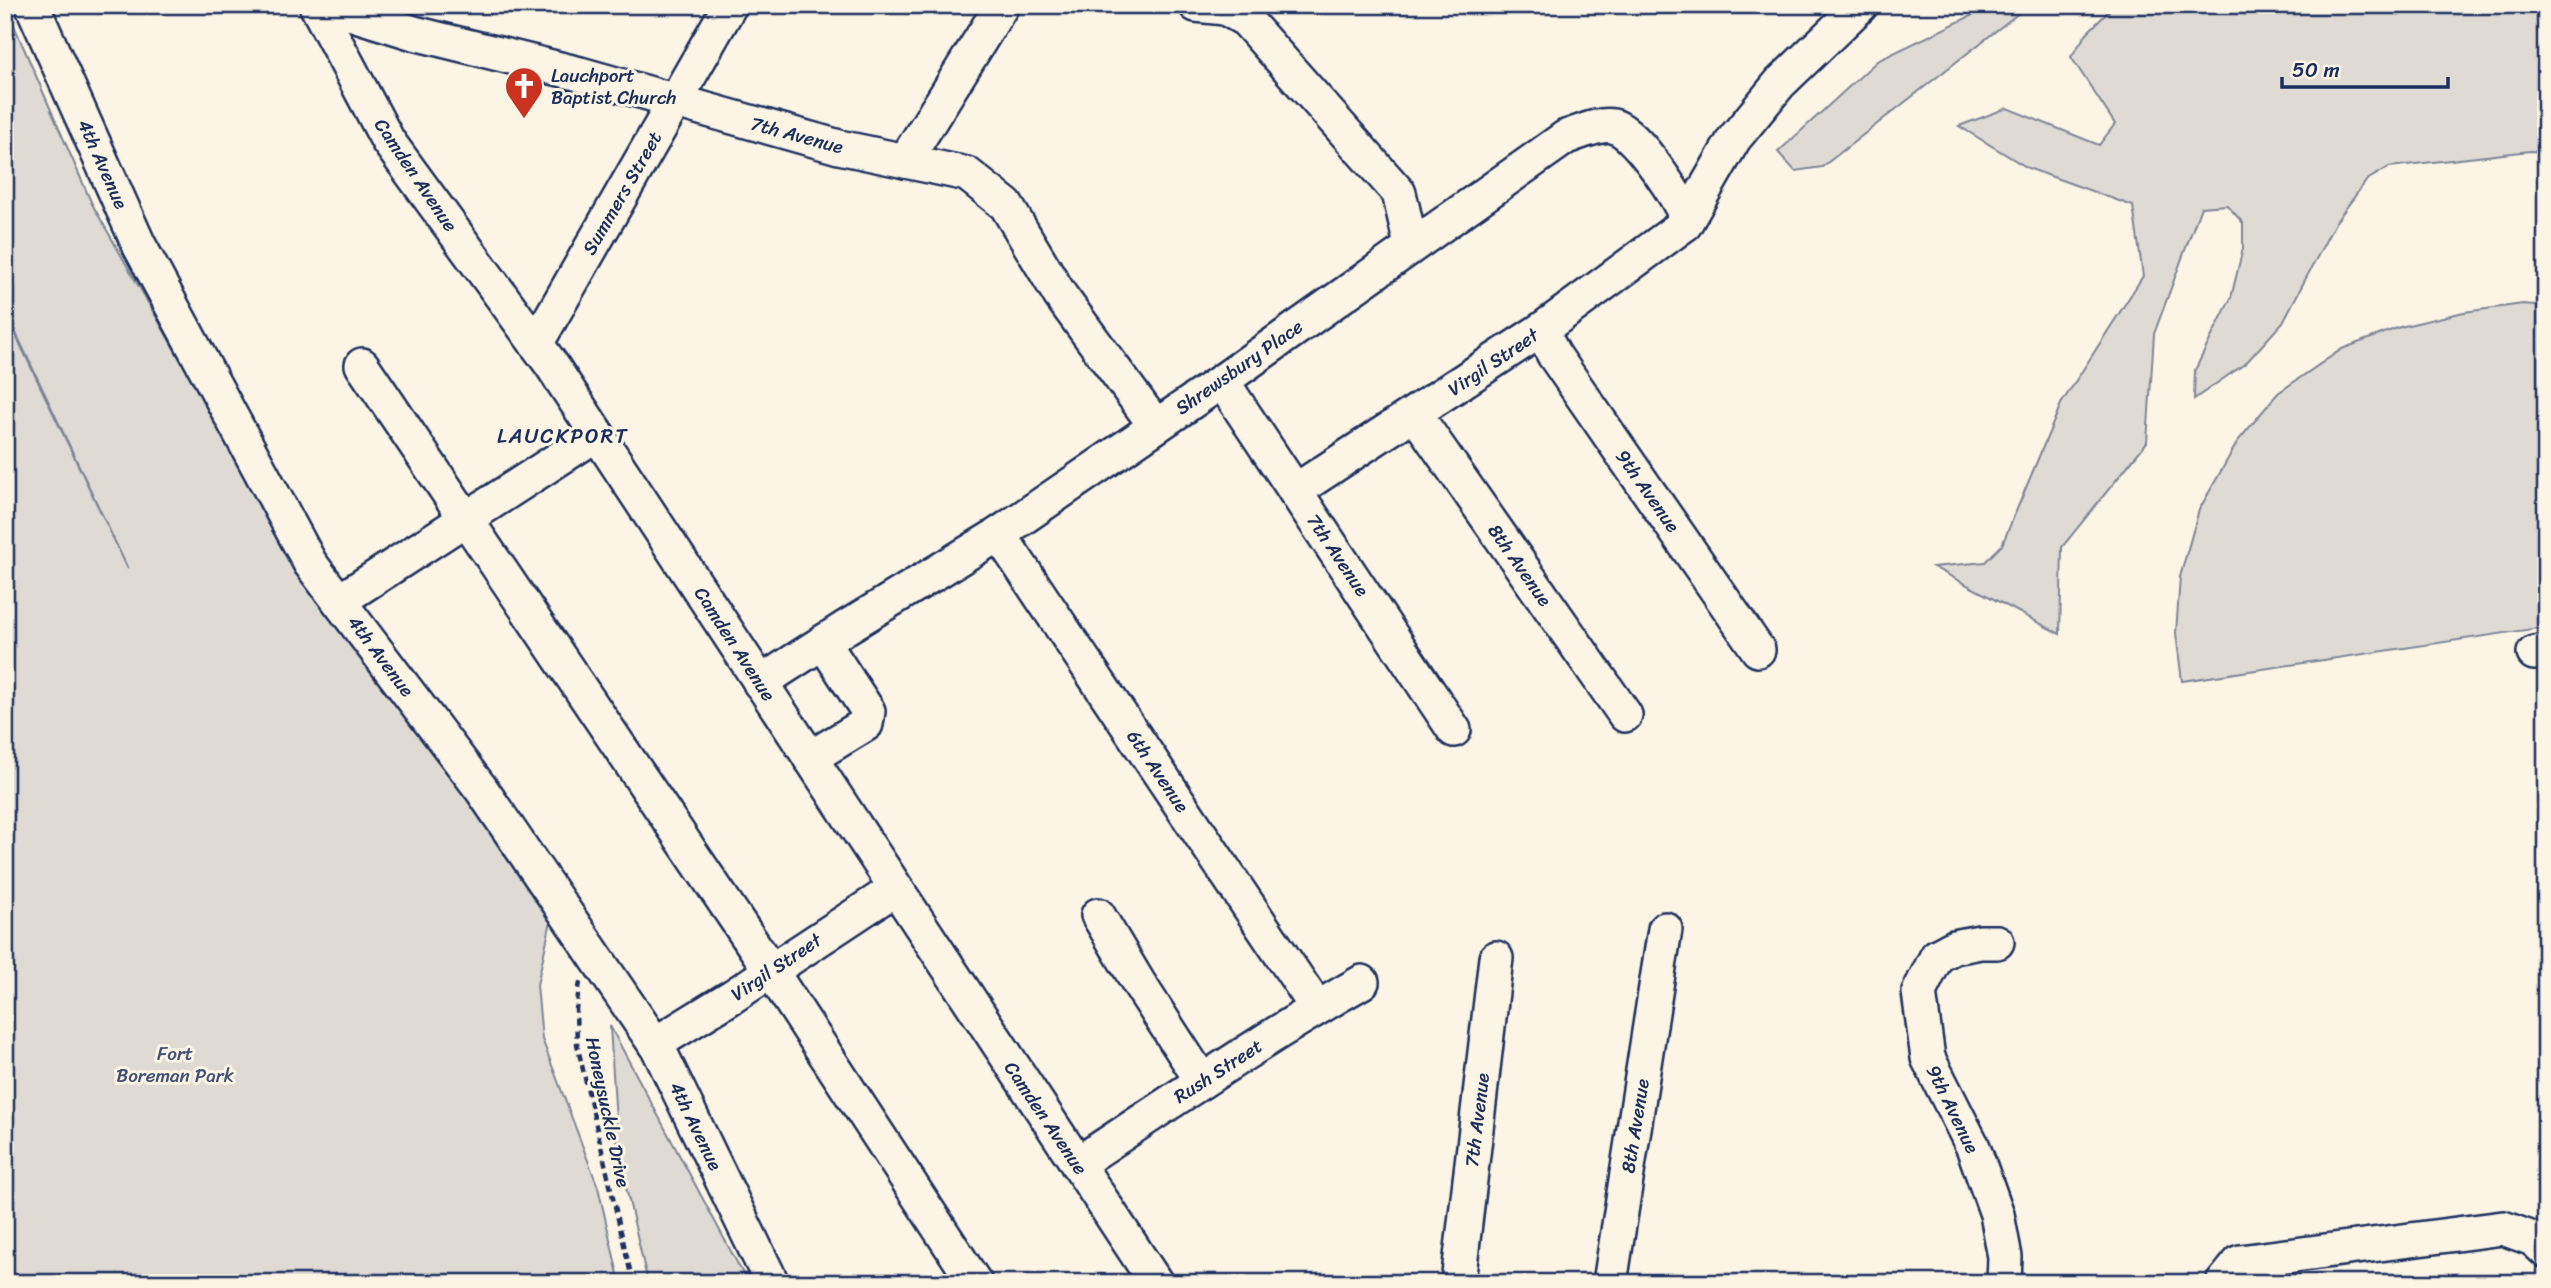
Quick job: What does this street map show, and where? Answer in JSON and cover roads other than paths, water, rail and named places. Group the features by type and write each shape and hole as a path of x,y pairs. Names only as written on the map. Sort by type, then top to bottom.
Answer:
{"street":[{"name":"4th Avenue","path":"32,5 138,243 310,563 482,790 655,1044 772,1283"},
{"name":"Camden Avenue","path":"316,5 388,141 536,344 597,434 1156,1283"},
{"name":"7th Avenue","path":"324,5 376,12 414,33 580,74 839,147 967,174 1006,205 1059,295 1155,425"},
{"name":"Summers Street","path":"536,344 730,5"},
{"path":"905,161 1002,5"},
{"path":"1196,5 1225,8 1246,20 1399,193 1411,245"},
{"path":"1685,224 1734,139 1780,83 1861,5"},
{"name":"Shrewsbury Place","path":"760,683 999,534 1155,425 1222,382 1566,137 1601,126 1614,125 1628,134 1654,166 1683,211 1685,224"},
{"name":"Virgil Street","path":"1295,491 1541,330 1685,224"},
{"name":"9th Avenue","path":"1541,330 1554,355 1758,650"},
{"path":"362,365 771,971 975,1283"},
{"name":"7th Avenue","path":"1222,382 1454,730"},
{"name":"8th Avenue","path":"1415,414 1625,715"},
{"path":"339,601 597,434"},
{"name":"6th Avenue","path":"999,534 1317,1008"},
{"path":"810,758 866,724 868,711 823,642"},
{"name":"Virgil Street","path":"655,1044 895,889"},
{"path":"1098,915 1202,1081"},
{"name":"8th Avenue","path":"1610,1283 1665,929"},
{"name":"9th Avenue","path":"1997,942 1954,947 1937,956 1919,992 1928,1058 1973,1146 1997,1214 2005,1256 2004,1283"},
{"name":"7th Avenue","path":"1458,1283 1496,958"},
{"name":"Rush Street","path":"1077,1164 1202,1081 1362,982"},
{"path":"2223,1283 2240,1262 2503,1227 2533,1238 2546,1251"}],"place":[{"name":"Lauchport Baptist Church","path":"524,120"}],"district":[{"name":"LAUCKPORT","path":"563,436"}],"park label":[{"name":"Fort Boreman Park","path":"175,1064"}]}
